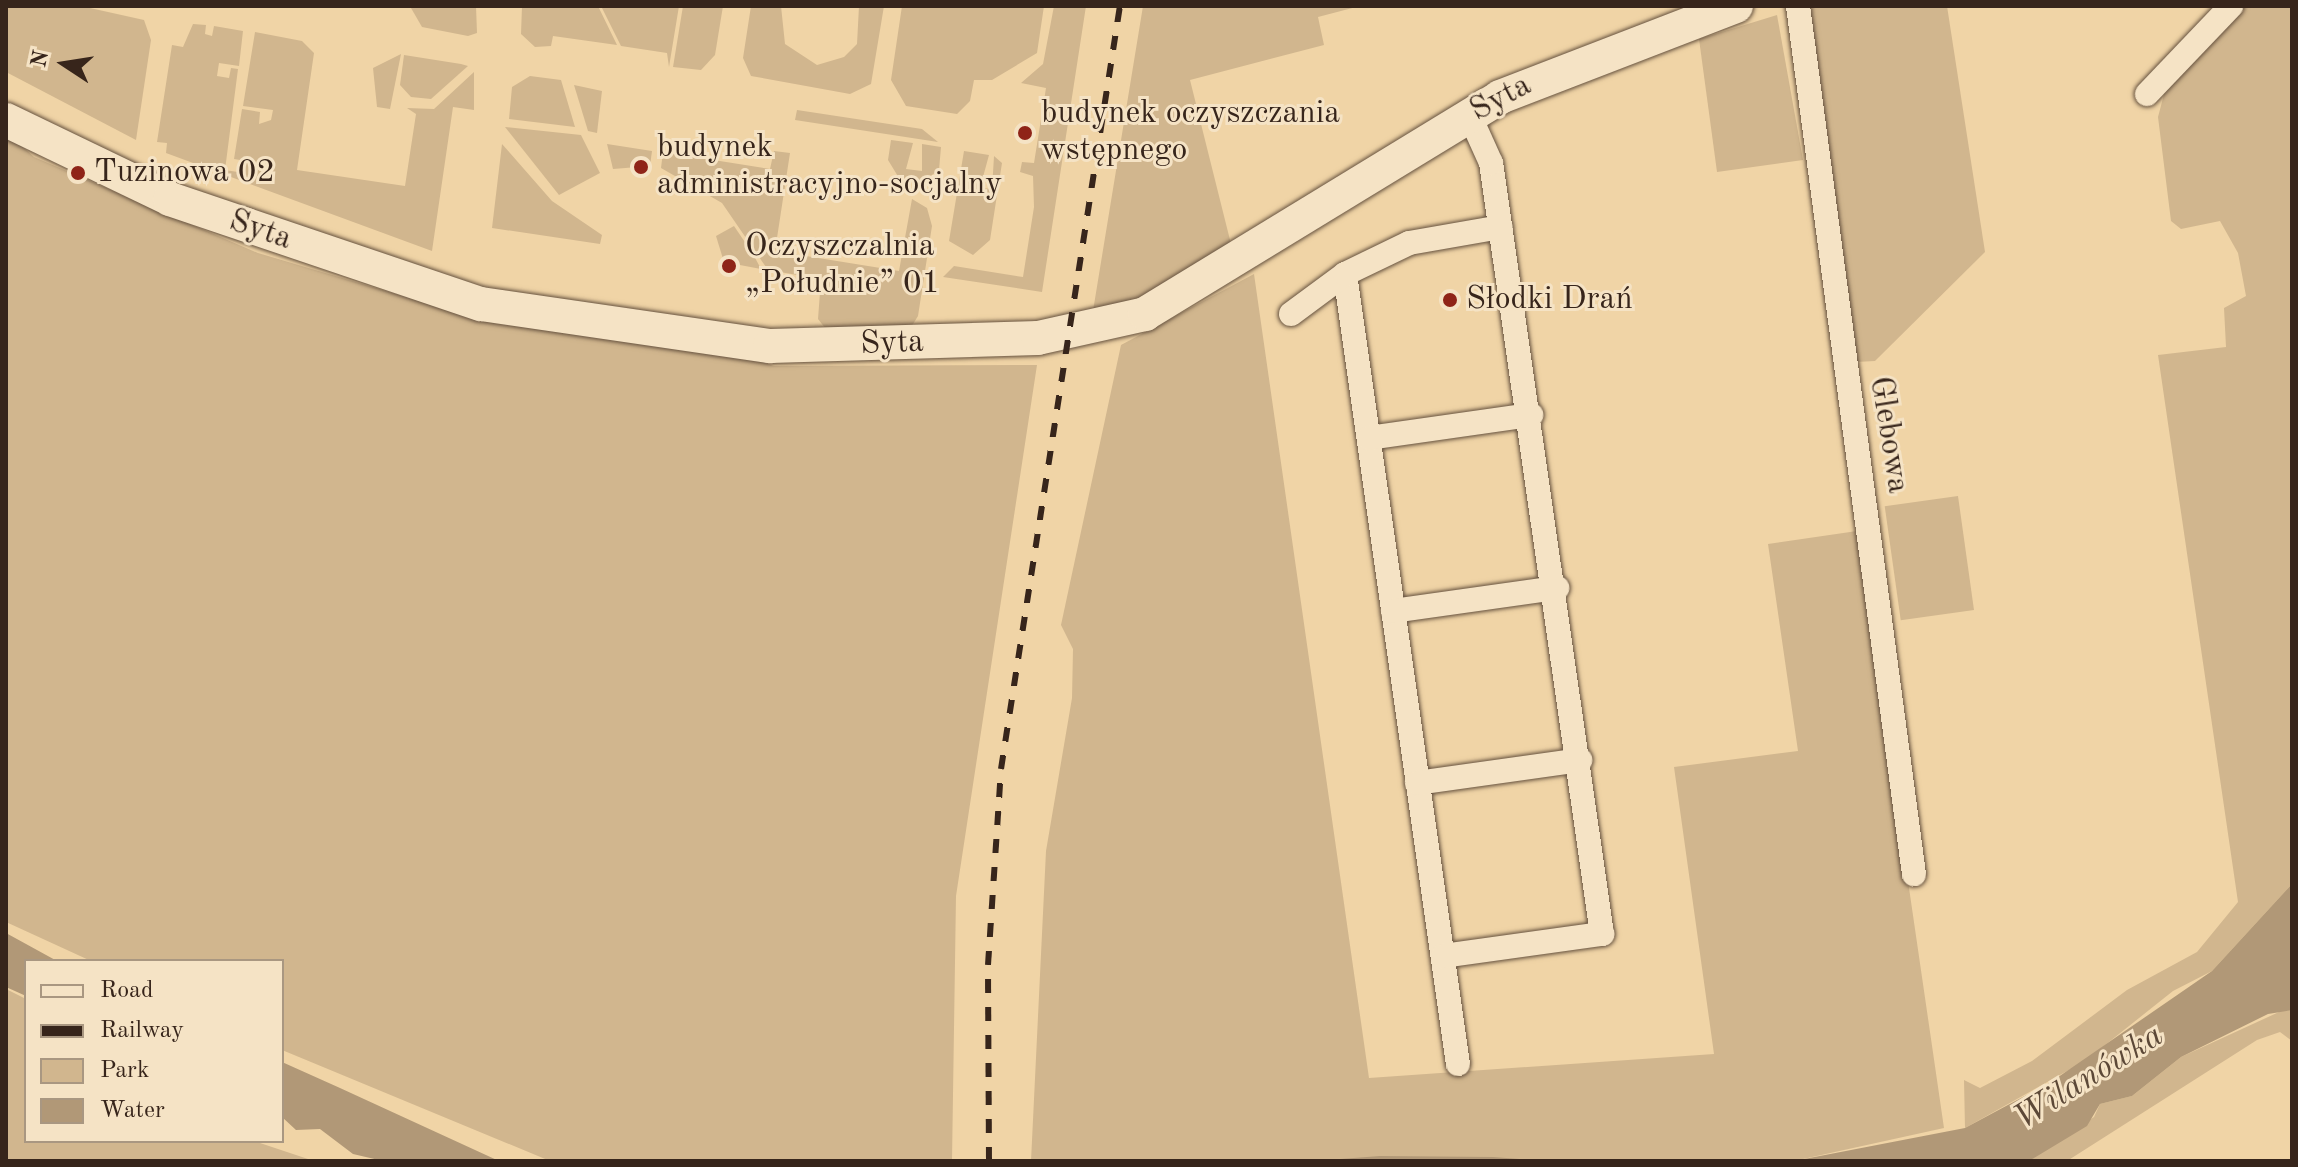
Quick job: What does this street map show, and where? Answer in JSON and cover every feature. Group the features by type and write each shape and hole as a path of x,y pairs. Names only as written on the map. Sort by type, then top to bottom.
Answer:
{"street":[{"name":"Syta","path":"6,120 170,199 460,299 731,343 807,346 1038,338 1121,324 1232,265 1469,114 1545,76 1736,6"},
{"name":"Glebowa","path":"1798,6 1914,874"},
{"path":"2147,94 2231,6"},
{"path":"1443,956 1602,934 1557,588 1491,163 1469,114"},
{"path":"1291,314 1345,274 1409,243 1501,227"},
{"path":"1345,274 1458,1064"},
{"path":"1369,438 1531,415"},
{"path":"1393,611 1557,588"},
{"path":"1417,783 1580,760"}],"green space":[{"path":"6,6 81,6 144,20 151,40 136,140 6,72"},
{"path":"476,6 477,33 468,36 422,27 411,8"},
{"path":"522,6 598,6 617,45 553,36 551,46 535,47 521,34"},
{"path":"601,6 679,6 669,67 667,53 621,46"},
{"path":"683,6 723,6 715,55 701,70 673,67"},
{"path":"751,6 781,6 785,44 817,65 844,57 857,44 859,6 884,6 871,84 850,94 751,76 743,58"},
{"path":"902,6 1044,6 1037,53 992,80 974,80 970,101 957,114 906,106 891,80"},
{"path":"1054,6 1086,6 1042,292 943,277 954,266 1023,277 1034,207 1033,176 1020,172 1022,162 1034,163 1046,88 1021,83 1043,64"},
{"path":"1143,6 1360,6 1318,17 1324,45 1190,80 1231,244 1136,304 1092,317"},
{"path":"1816,6 1947,6 1985,252 1875,361 1856,362 1807,12"},
{"path":"2239,6 2292,6 2292,884 2212,971 2173,991 2085,1061 1965,1128 1964,1080 1980,1088 2032,1061 2127,990 2197,952 2238,902 2158,355 2226,347 2224,308 2246,296 2238,253 2220,221 2181,229 2171,221 2158,117 2167,83"},
{"path":"1777,15 1803,160 1717,172 1699,39"},
{"path":"193,24 206,25 205,34 212,36 214,26 243,31 239,66 219,63 217,76 229,78 231,68 238,69 225,170 244,173 246,161 234,159 242,109 260,112 259,124 271,120 273,110 243,106 255,32 302,41 314,53 297,170 405,186 416,114 407,108 434,109 474,72 474,110 453,107 432,251 166,153 167,143 157,142 172,45 183,47"},
{"path":"401,54 390,109 377,107 373,68"},
{"path":"404,55 468,66 431,99 411,97 400,85"},
{"path":"530,76 561,80 575,127 509,119 512,87"},
{"path":"574,85 602,91 597,133 588,131"},
{"path":"797,110 922,129 938,142 795,120"},
{"path":"505,127 581,135 600,173 559,195"},
{"path":"6,132 34,157 258,253 497,324 739,354 774,366 1037,365 956,896 952,1161 550,1161 284,1051 284,959 87,959 6,922"},
{"path":"891,140 913,143 906,169 922,171 922,144 941,147 939,170 922,182 899,178 888,160"},
{"path":"502,144 552,201 602,235 600,244 492,228"},
{"path":"607,144 652,151 650,166 613,169"},
{"path":"774,151 790,153 775,251 899,271 912,199 927,208 932,226 918,316 910,329 826,329 818,319 821,279 768,270 722,203 661,168 663,152 770,169"},
{"path":"964,151 989,155 980,188 992,189 994,156 1002,163 990,240 973,255 949,241"},
{"path":"734,226 761,269 724,262 716,236"},
{"path":"1254,274 1369,1078 1714,1054 1674,767 1798,751 1768,544 1857,531 1944,1128 1794,1161 1031,1161 1046,851 1072,698 1073,649 1061,625 1121,345"},
{"path":"1958,496 1974,610 1901,620 1885,506"},
{"path":"6,989 24,998 24,1143 260,1143 314,1161 6,1161"},
{"path":"2292,997 2292,1041 2280,1032 2257,1040 2067,1161 2029,1161 2094,1117 2100,1104 2132,1096 2181,1057 2279,1012"}],"water":[{"name":"Wilanówka","path":"2292,884 2292,1010 2268,1014 2181,1057 2132,1096 2100,1104 2087,1126 2029,1161 1794,1161 1965,1128 2051,1082 2212,971"},
{"path":"6,933 53,959 24,959 24,995 6,987"},
{"path":"284,1063 499,1161 383,1161 353,1154 320,1129 296,1130 284,1119"},
{"path":"1380,1156 1493,1157 1544,1161 1314,1161"}],"railway":[{"path":"989,1161 988,965 1001,769 1120,6"}],"place":[{"name":"budynek oczyszczania wstępnego","path":"1025,133"},
{"name":"budynek administracyjno-socjalny","path":"641,167"},
{"name":"Tuzinowa 02","path":"78,173"},
{"name":"Oczyszczalnia „Południe” 01","path":"729,266"},
{"name":"Słodki Drań","path":"1450,300"}]}
